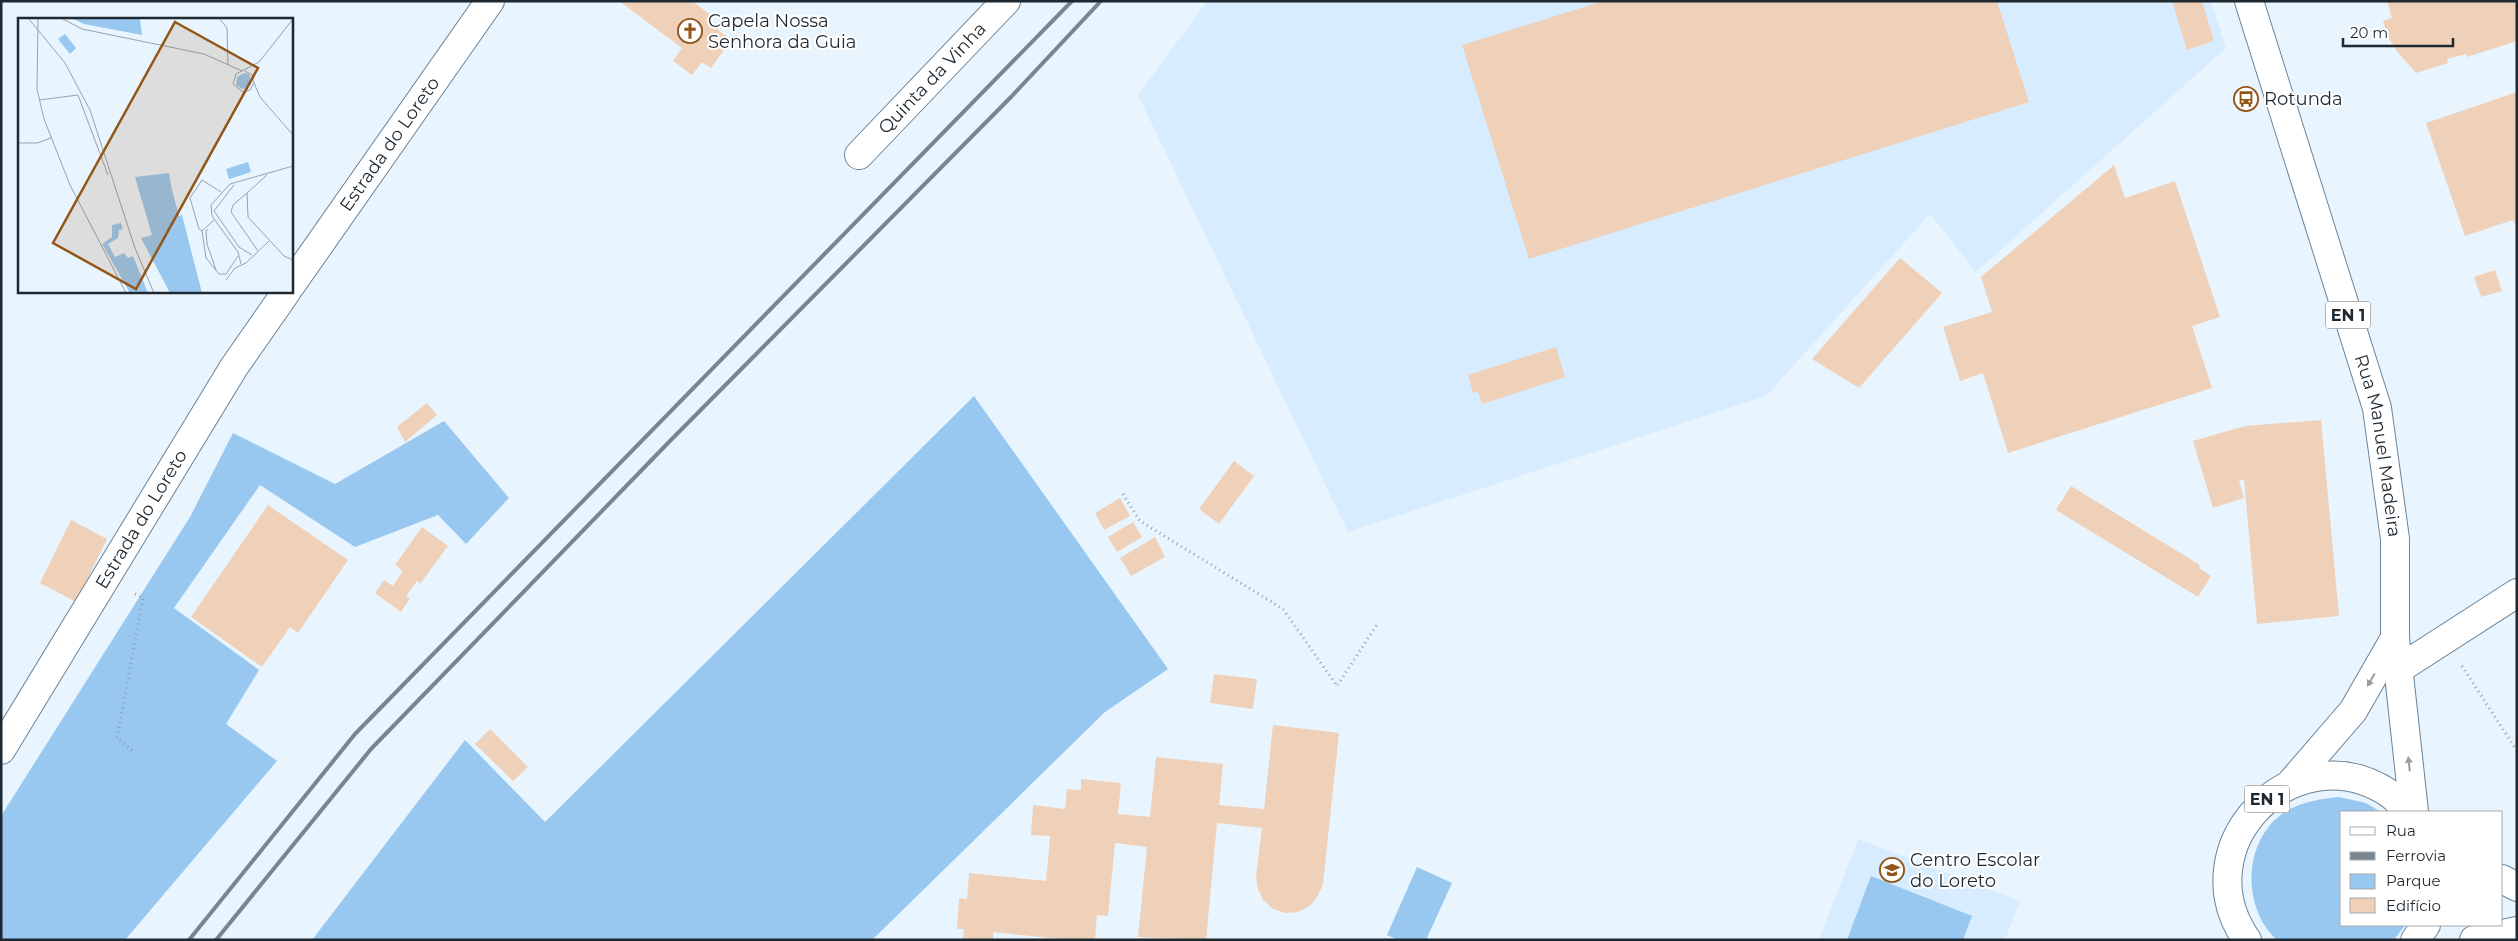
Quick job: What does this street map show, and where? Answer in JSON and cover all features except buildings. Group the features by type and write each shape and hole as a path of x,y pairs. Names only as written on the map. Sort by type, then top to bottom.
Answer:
{"main road":[{"name":"Estrada do Loreto","path":"292,285 490,1"},
{"name":"Quinta da Vinha","path":"859,155 1006,1"},
{"name":"Rua Manuel Madeira","path":"2248,1 2377,408 2395,539 2395,638 2414,811"},
{"name":"Estrada do Loreto","path":"1,750 234,367 286,292"},
{"path":"2399,669 2444,638 2517,593"},
{"name":"Rua Manuel Madeira","path":"2290,784 2353,711 2395,638"},
{"name":"EN 1","path":"2240,934 2226,882 2234,841 2256,807 2290,784 2323,776 2358,779 2390,794 2408,811"},
{"path":"2503,880 2517,887"},
{"path":"2415,940 2425,926"},
{"path":"2474,940 2517,930"}],"path":[{"path":"1123,494 1140,521 1283,609 1338,686 1378,623"},
{"path":"135,753 117,738 142,598"},
{"path":"2444,638 2517,751"}],"shaded area":[{"path":"1207,1 2211,1 2226,48 1976,272 1930,214 1766,396 1348,532 1138,95"},
{"name":"Centro Escolar do Loreto","path":"1858,839 2020,901 2005,940 1819,940"}],"green space":[{"path":"974,396 1168,669 1105,712 872,940 312,940 465,740 545,822"},
{"path":"444,421 509,498 466,544 438,515 355,547 260,485 174,608 259,670 226,724 277,761 125,940 1,940 1,816 190,517 233,433 335,484"},
{"path":"2339,797 2366,803 2379,811 2340,811 2340,926 2404,926 2394,940 2277,940 2265,926 2257,909 2252,891 2252,872 2255,854 2262,837 2273,822 2288,810 2307,802"},
{"path":"1417,867 1452,883 1426,940 1398,940 1387,935"},
{"path":"1871,876 1972,916 1963,940 1847,940"}],"railway":[{"path":"189,940 355,734 1072,1"},
{"path":"216,940 371,749 667,444 1011,97 1101,1"}],"place":[{"name":"Capela Nossa Senhora da Guia","path":"690,31"},
{"name":"Rotunda","path":"2246,99"},
{"name":"Centro Escolar do Loreto","path":"1892,870"}]}
